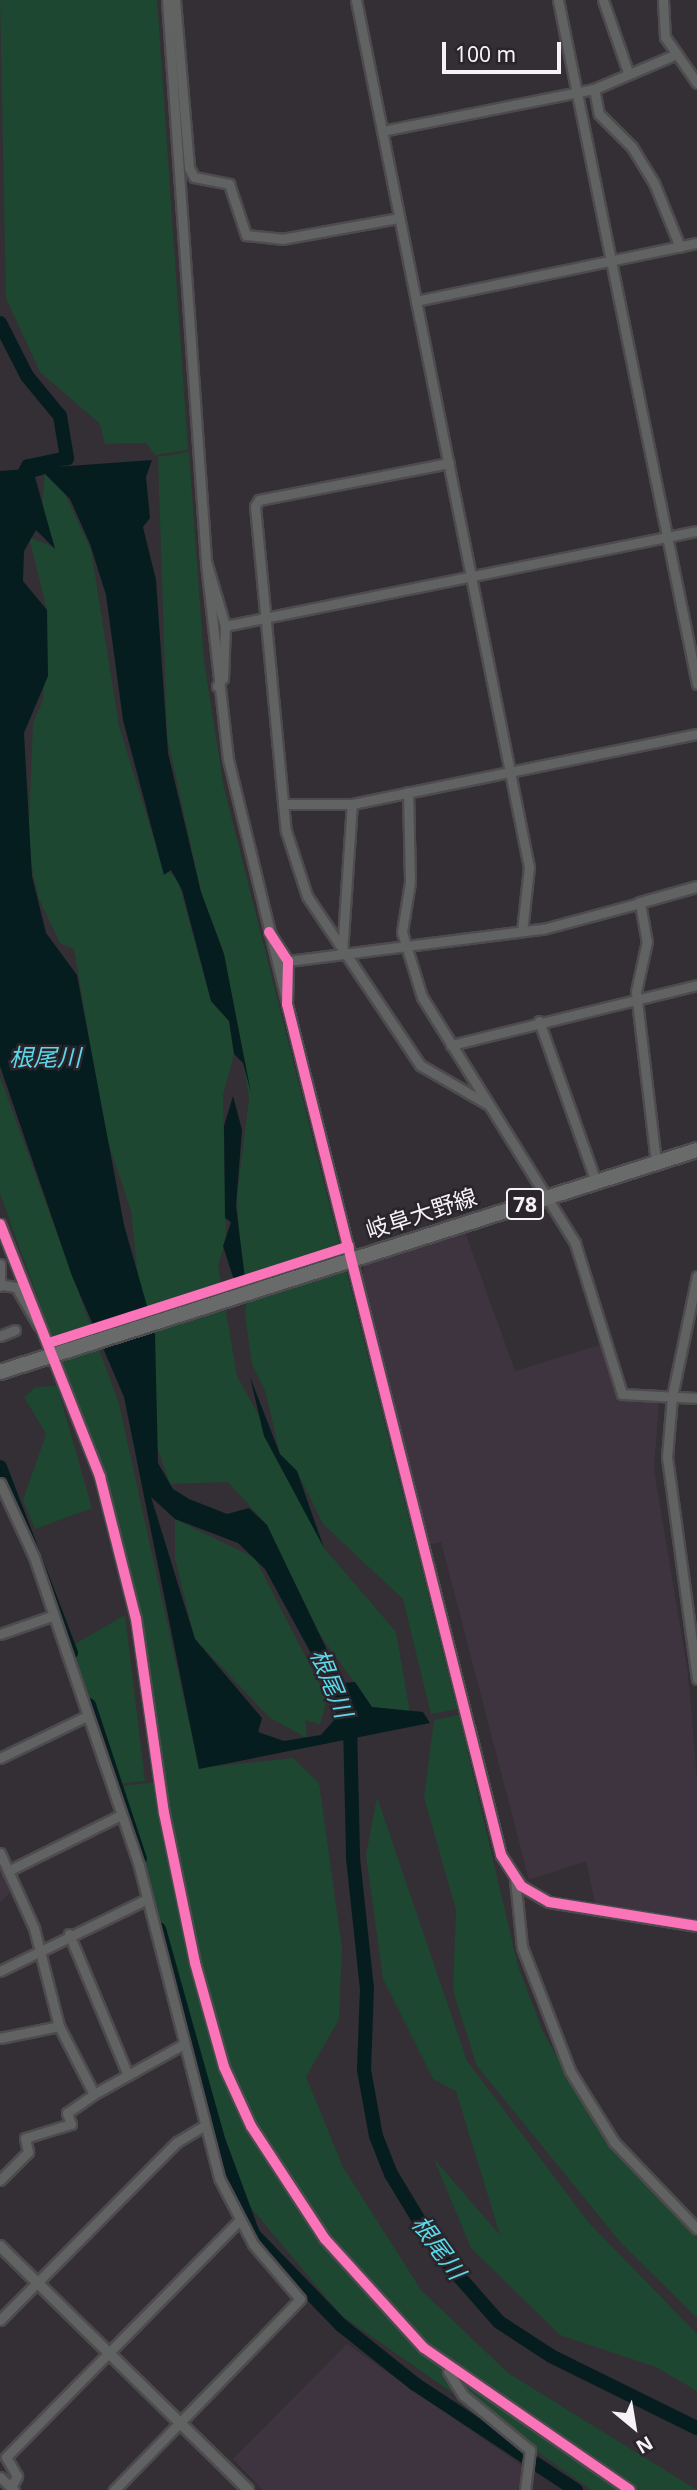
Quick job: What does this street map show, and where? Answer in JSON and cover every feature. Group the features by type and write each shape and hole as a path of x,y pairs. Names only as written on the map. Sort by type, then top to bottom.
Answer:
{"main road":[{"name":"岐阜大野線","path":"0,1372 697,1150"}],"street":[{"path":"167,0 217,686 269,932 347,1260 494,1837 515,1879 523,1947 570,2071 610,2136 697,2229"},
{"path":"175,0 189,168 194,177 229,184 246,235 282,239 399,218"},
{"path":"356,0 529,867 522,930"},
{"path":"558,0 697,684"},
{"path":"603,0 628,72"},
{"path":"663,0 666,37 697,83"},
{"path":"382,131 594,89 628,72 677,54"},
{"path":"594,89 599,114 632,147 654,183 680,247"},
{"path":"416,301 697,243"},
{"path":"449,463 259,500 265,617 283,804 307,896 342,953 420,1065 487,1104"},
{"path":"225,626 697,531"},
{"path":"206,561 225,626 223,678 217,686"},
{"path":"283,804 352,804 697,734"},
{"path":"408,792 404,945 417,987 487,1104 550,1196 583,1262 622,1394 697,1398"},
{"path":"342,953 352,804"},
{"path":"288,961 522,930 697,887"},
{"path":"640,903 647,941 636,992 641,1000 656,1163"},
{"path":"269,932 288,961 287,1003"},
{"path":"452,1045 539,1021 641,1000 697,985"},
{"path":"539,1021 596,1182"},
{"path":"0,1224 43,1329"},
{"path":"0,1264 2,1286 16,1287 57,1352 100,1477 122,1556 176,1878 224,2067 251,2126 303,2209 368,2290 446,2367 630,2490"},
{"path":"697,1276 672,1397 670,1494 697,1679"},
{"path":"0,1336 15,1330"},
{"path":"0,1483 34,1557 121,1815 147,1899 205,2125 239,2221 298,2304 114,2490"},
{"path":"0,1634 52,1616"},
{"path":"0,1758 87,1716"},
{"path":"8,1871 121,1815"},
{"path":"0,1853 41,1949 59,2026 94,2094"},
{"path":"515,1879 549,1902 697,1926"},
{"path":"0,1971 69,1934 147,1899"},
{"path":"69,1934 128,2075"},
{"path":"0,2038 59,2026"},
{"path":"0,2180 28,2152 25,2138 71,2124 68,2113 94,2094 184,2044"},
{"path":"0,2320 177,2142 205,2125"},
{"path":"1,2479 13,2489 17,2476 6,2457 239,2221"},
{"path":"0,2246 248,2490"},
{"path":"446,2367 463,2395 531,2455 525,2490"}],"shaded area":[{"path":"464,1229 515,1371 603,1344 617,1397 659,1403 654,1470 688,1674 697,1777 697,1921 595,1903 586,1861 529,1880 441,1542 427,1545 362,1278 365,1261"},
{"path":"0,1867 11,1892 0,1902"},
{"path":"347,2344 524,2467 518,2490 263,2490 233,2459"}],"green space":[{"path":"0,0 157,0 188,450 155,455 146,443 105,444 100,424 40,372 6,298"},
{"path":"189,452 204,661 224,788 457,1709 431,1714 403,1599 323,1524 297,1471 324,1548 396,1632 410,1713 372,1707 316,1629 267,1525 228,1482 170,1484 156,1444 131,1211 105,1133 74,949 60,943 39,899 28,849 33,723 43,700 47,610 29,537 55,548 42,506 45,474 65,494 91,550 119,726 163,869 177,877 211,1001 229,1021 234,1054 223,1095 226,1240 218,1265 237,1376 280,1454 266,1393 252,1364 245,1315 248,1285 241,1270 237,1196 249,1098 224,954 201,892 167,736 158,457"},
{"path":"0,1077 119,1404 199,1768 293,1758 319,1783 342,1948 339,2019 306,2077 343,2167 421,2290 508,2373 697,2490 592,2490 341,2315 237,2191 123,1786 165,1781 140,1618 99,1466 0,1194"},
{"path":"57,1386 92,1508 35,1529 23,1500 46,1434 24,1397 36,1387"},
{"path":"175,1519 255,1558 327,1699 320,1724 305,1720 307,1738 270,1718 195,1639 175,1559"},
{"path":"125,1615 145,1781 118,1784 70,1647"},
{"path":"459,1715 518,1966 543,2032 606,2142 697,2239 697,2318 621,2243 477,2066 453,1991 456,1910 424,1797 434,1720"},
{"path":"377,1797 467,2061 589,2223 697,2334 697,2391 656,2367 560,2335 471,2248 434,2159 500,2235 456,2091 433,2079 383,1979 366,1855"}],"water":[{"path":"152,460 146,477 150,518 143,527 156,580 168,753 201,892 224,954 251,1093 243,1063 234,1054 229,1021 211,1001 182,890 171,870 164,875 123,720 106,595 90,544 70,499 45,474 35,477 55,549 36,530 24,551 23,581 47,610 48,676 24,733 32,876 46,933 77,975 124,1225 155,1334 158,1463 173,1489 189,1499 227,1514 249,1508 267,1525 343,1683 355,1682 372,1707 423,1712 430,1723 199,1769 124,1397 72,1276 0,1066 0,471","holes":["151,1497 175,1519 238,1543 265,1569 337,1701 335,1719 321,1735 284,1741 258,1732 262,1718 195,1639"]},
{"path":"233,1096 242,1130 236,1206 246,1286 233,1277 223,1246 231,1222 225,1218 224,1126"},
{"path":"250,1377 280,1454 297,1471 324,1548 264,1436"}],"waterway":[{"name":"根尾川","path":"0,323 27,376 60,416 67,458 28,466 19,484"},
{"path":"0,1467 71,1653"},
{"path":"89,1705 140,1859"},
{"name":"根尾川","path":"350,1722 353,1858 367,1988 364,2070 376,2136 391,2174 440,2255 499,2322 551,2356 697,2428"},
{"path":"159,1929 219,2142 253,2234 341,2325 415,2384 576,2490"}],"cycle path":[{"path":"269,932 288,961 287,1004 501,1855 521,1886 549,1902 697,1926"},
{"path":"0,1224 100,1477 136,1619 164,1813 195,1963 224,2067 251,2126 325,2239 424,2348 630,2490"},
{"path":"49,1343 349,1246"}]}
